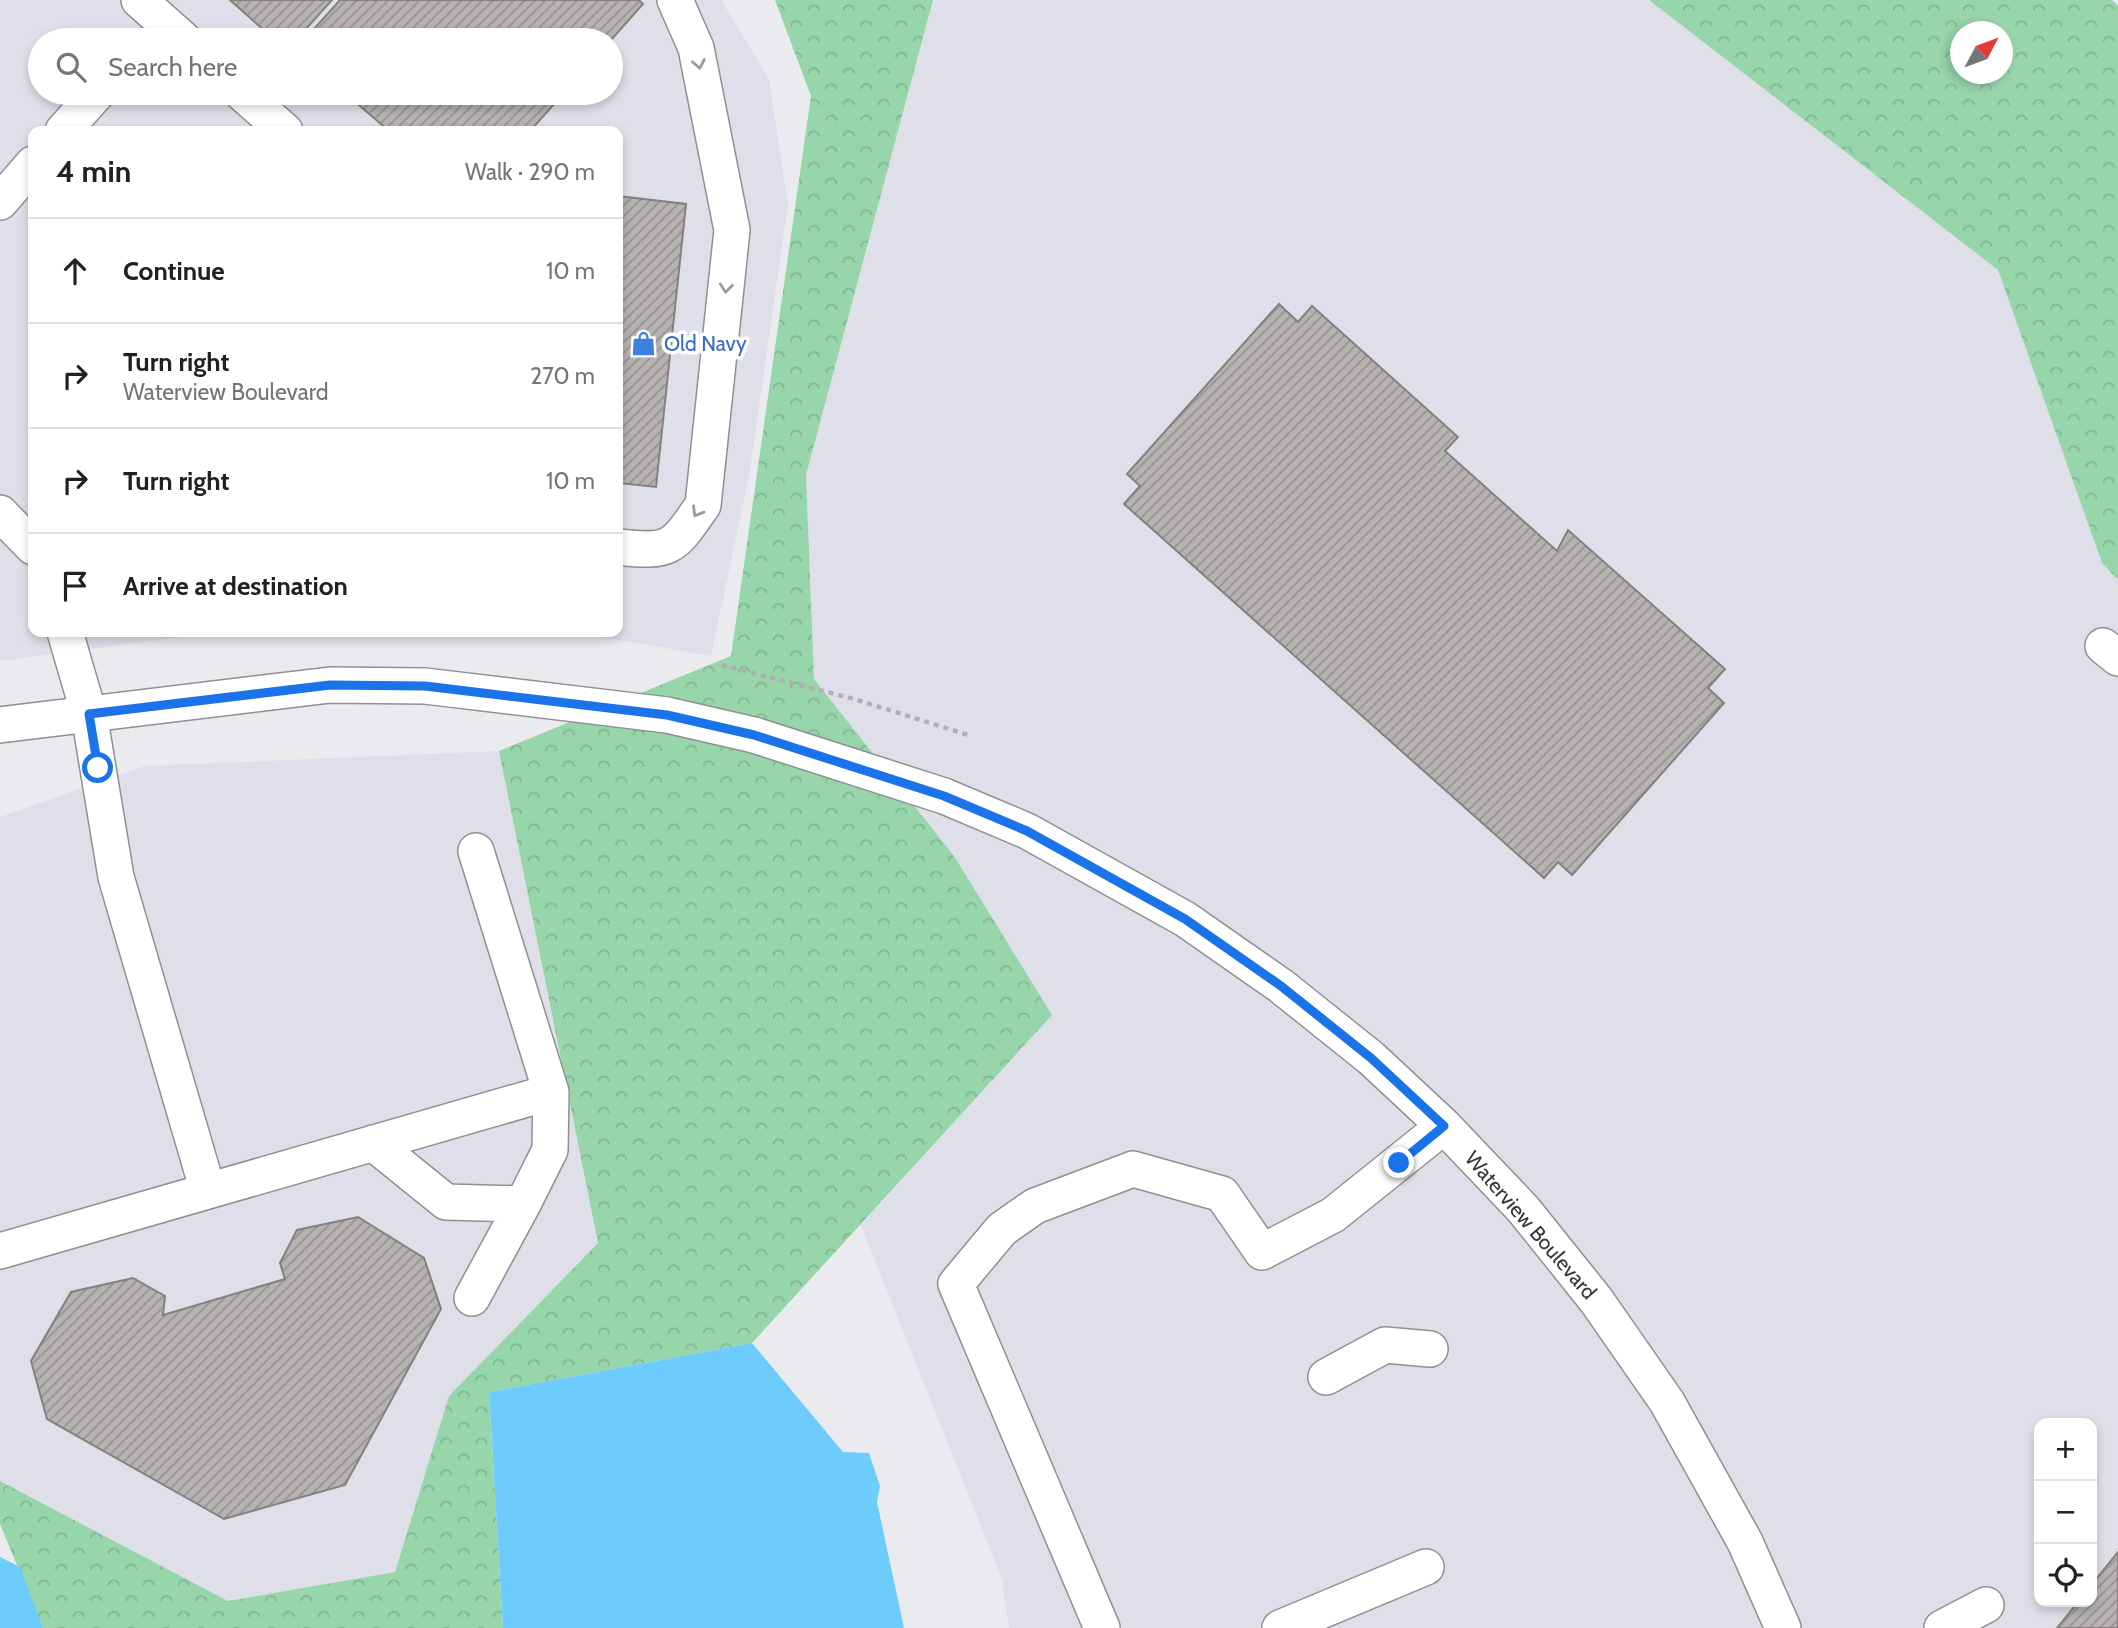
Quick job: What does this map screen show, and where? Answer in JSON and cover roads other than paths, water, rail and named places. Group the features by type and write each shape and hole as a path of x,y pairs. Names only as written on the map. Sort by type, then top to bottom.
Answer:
{"street":[{"path":"623,548 649,551 678,541 703,505 731,243 732,230 696,48 675,0"},
{"path":"67,126 86,105"},
{"path":"256,105 279,126"},
{"path":"0,202 28,170"},
{"path":"0,513 28,542"},
{"path":"66,637 89,714 116,877 208,1191"},
{"name":"Waterview Boulevard","path":"0,724 330,685 425,686 667,715 754,735 944,796 1016,826 1185,919 1281,986 1371,1058 1444,1126 1523,1209 1588,1290 1667,1402 1745,1542 1783,1628"},
{"path":"471,1298 550,1150 551,1092 476,850"},
{"path":"0,1251 551,1092"},
{"path":"1102,1628 956,1284 1002,1229 1035,1206 1133,1169 1222,1194 1262,1252 1333,1215 1444,1126"},
{"path":"373,1143 446,1202 523,1204"},
{"path":"1326,1377 1385,1345 1430,1349"},
{"path":"1280,1628 1426,1567"},
{"path":"1942,1628 1986,1605"}],"water":[{"path":"752,1343 843,1452 869,1453 880,1486 877,1502 904,1628 503,1628 489,1392"},
{"path":"0,1557 20,1567 43,1628 0,1628"}],"place":[{"name":"Old Navy","path":"644,343"}]}
